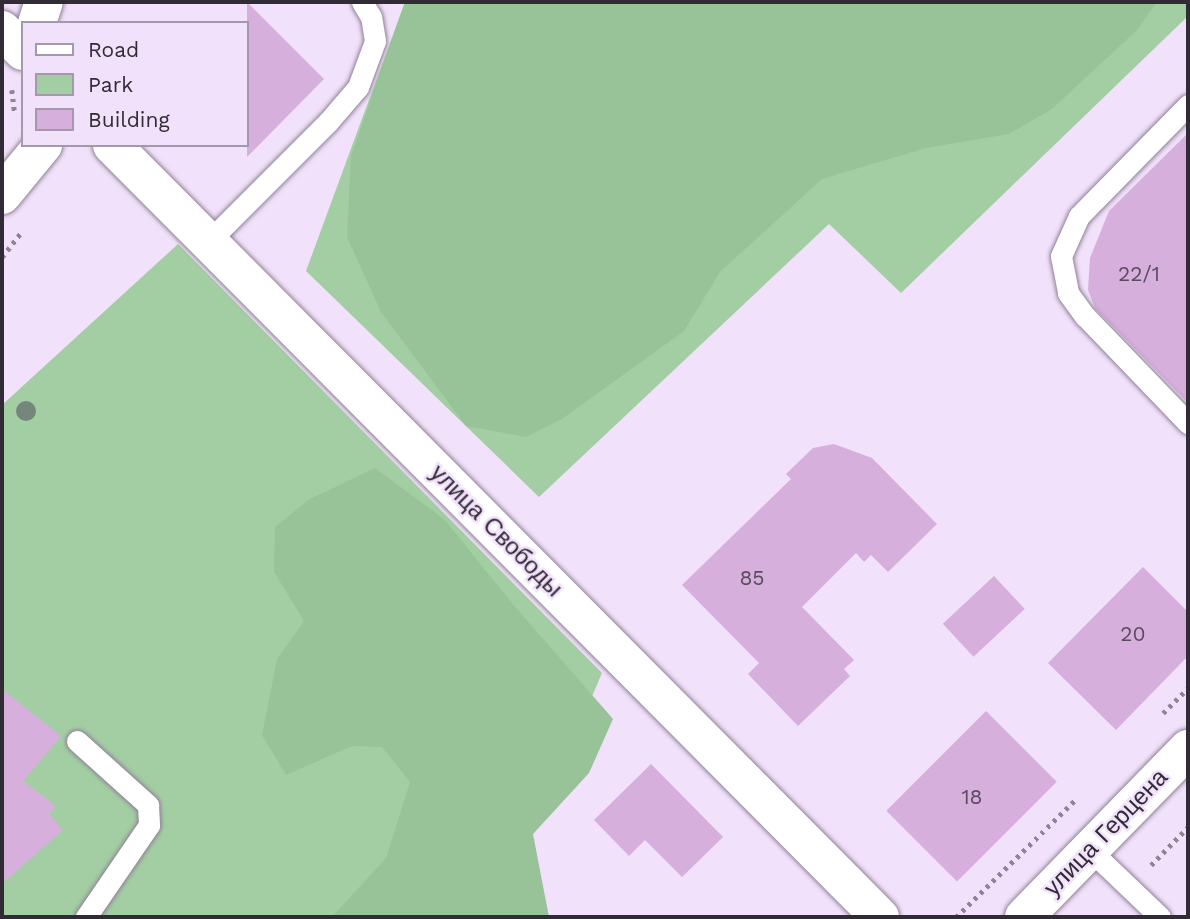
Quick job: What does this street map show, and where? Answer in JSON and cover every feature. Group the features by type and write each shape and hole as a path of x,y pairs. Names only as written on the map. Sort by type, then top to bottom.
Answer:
{"street":[{"path":"38,21 44,2"},
{"path":"2,30 21,49"},
{"path":"2,194 41,147"},
{"name":"улица Свободы","path":"115,147 880,917"},
{"name":"улица Герцена","path":"1024,917 1090,850 1184,763"}],"lane":[{"path":"208,242 328,122 358,87 375,41 371,17 362,2"},
{"path":"1188,105 1079,216 1061,256 1068,293 1085,316 1188,423"},
{"path":"77,741 148,805 149,825 86,917"},
{"path":"1090,850 1160,917"}],"path":[{"path":"1159,717 1188,688"},
{"path":"956,917 1081,794"}],"green space":[{"path":"405,2 1188,2 1188,16 901,293 829,224 539,497 306,271"},
{"path":"405,2 1157,2 1137,30 1052,109 1009,134 926,148 822,179 720,272 684,331 562,419 526,437 466,426 381,312 347,237 351,156"},
{"path":"178,244 602,673 511,885 500,917 2,917 2,405"},
{"path":"375,468 444,519 511,602 613,719 589,773 533,834 549,917 332,917 386,858 410,782 382,747 352,746 286,775 262,735 277,659 304,621 274,572 275,527 308,500"}],"building":[{"path":"247,2 324,79 247,157 248,21"},
{"path":"1188,133 1188,403 1095,308 1088,290 1090,258 1109,211"},
{"path":"834,444 872,458 937,524 888,572 871,555 864,562 856,553 802,607 854,660 844,669 850,676 798,726 748,674 759,663 682,585 791,479 786,474 813,448"},
{"path":"1143,567 1188,612 1188,656 1116,730 1048,663"},
{"path":"994,576 1025,609 973,657 943,624"},
{"path":"2,689 61,736 23,781 56,806 49,814 63,830 2,884"},
{"path":"986,711 1057,782 957,881 886,811"},
{"path":"651,764 723,837 682,877 645,840 629,856 594,820"}]}
